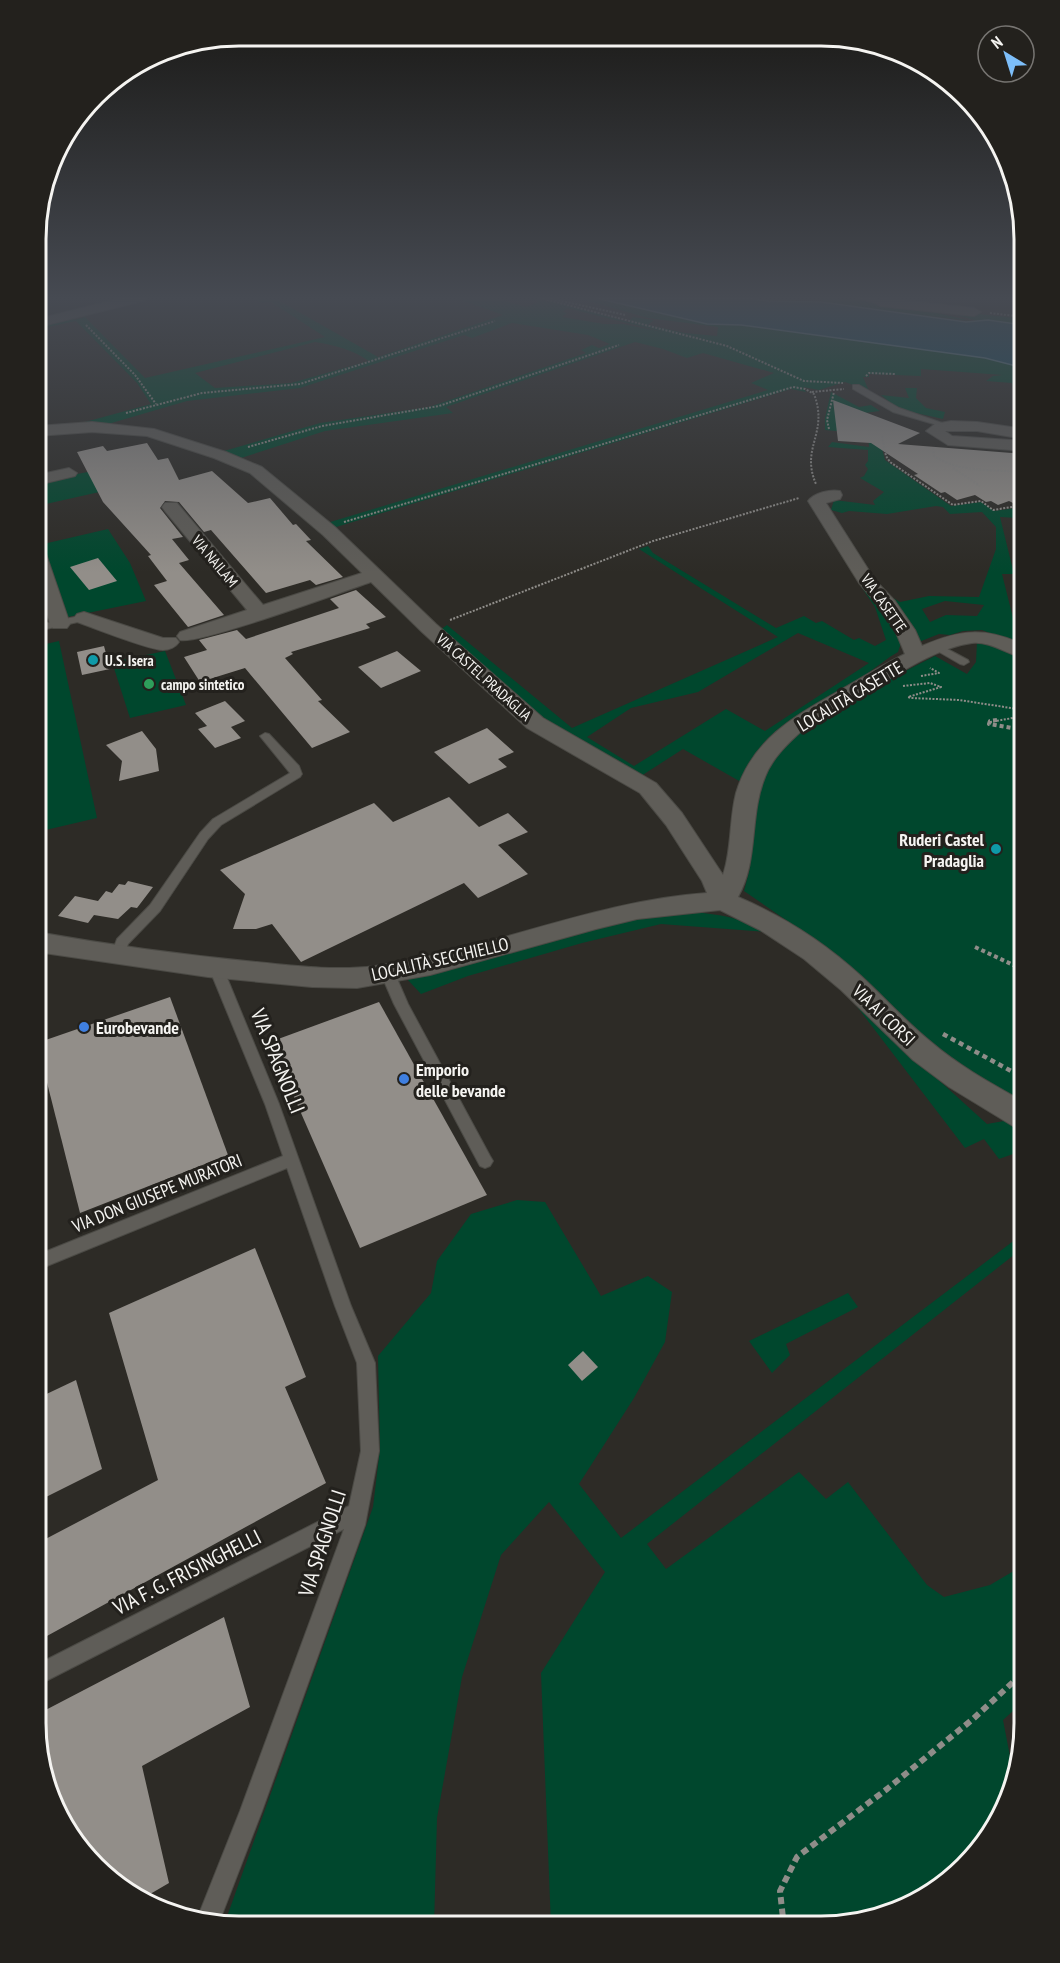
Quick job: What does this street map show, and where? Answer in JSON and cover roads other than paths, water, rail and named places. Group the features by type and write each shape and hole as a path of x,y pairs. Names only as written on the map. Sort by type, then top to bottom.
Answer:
{"street":[{"path":"1014,433 944,425 934,431 945,439 1014,445"},
{"name":"VIA CASTEL PRADAGLIA","path":"46,430 92,427 148,432 256,470 329,531 489,683 535,723 648,788 674,819 714,880 735,906"},
{"path":"46,478 69,473"},
{"name":"VIA CASETTE","path":"825,493 816,501 868,583 888,605 926,662"},
{"name":"VIA NAILAM","path":"171,507 260,614"},
{"path":"84,618 162,644 260,614 374,575"},
{"path":"46,581 60,624"},
{"path":"926,662 975,637 993,639 1014,648"},
{"name":"LOCALITÀ CASETTE","path":"735,906 744,813 753,777 771,749 800,722 887,672 926,662"},
{"name":"LOCALITÀ SECCHIELLO","path":"46,943 216,968 347,980 388,974 635,909 684,902 735,906"},
{"name":"VIA AI CORSI","path":"735,906 801,944 840,973 923,1052 976,1089 1013,1111"}],"lane":[{"path":"861,390 897,410 944,425"},
{"path":"46,626 84,618"},
{"path":"926,662 964,662"},
{"path":"118,955 122,942 155,908 204,836 217,822 296,774 295,769 265,736"},
{"name":"VIA SPAGNOLLI","path":"210,1914 259,1789 360,1511 370,1451 366,1363 343,1306 272,1104 216,968"},
{"path":"388,974 401,1004 485,1161"},
{"name":"VIA DON GIUSEPE MURATORI","path":"46,1259 292,1159"},
{"name":"VIA F. G. FRISINGHELLI","path":"46,1671 360,1511"}],"place":[{"name":"U.S. Isera","path":"93,660"},
{"name":"campo sintetico","path":"149,684"},
{"name":"Ruderi Castel Pradaglia","path":"996,849"},
{"name":"Eurobevande","path":"84,1027"},
{"name":"Emporio delle bevande","path":"404,1079"}]}
